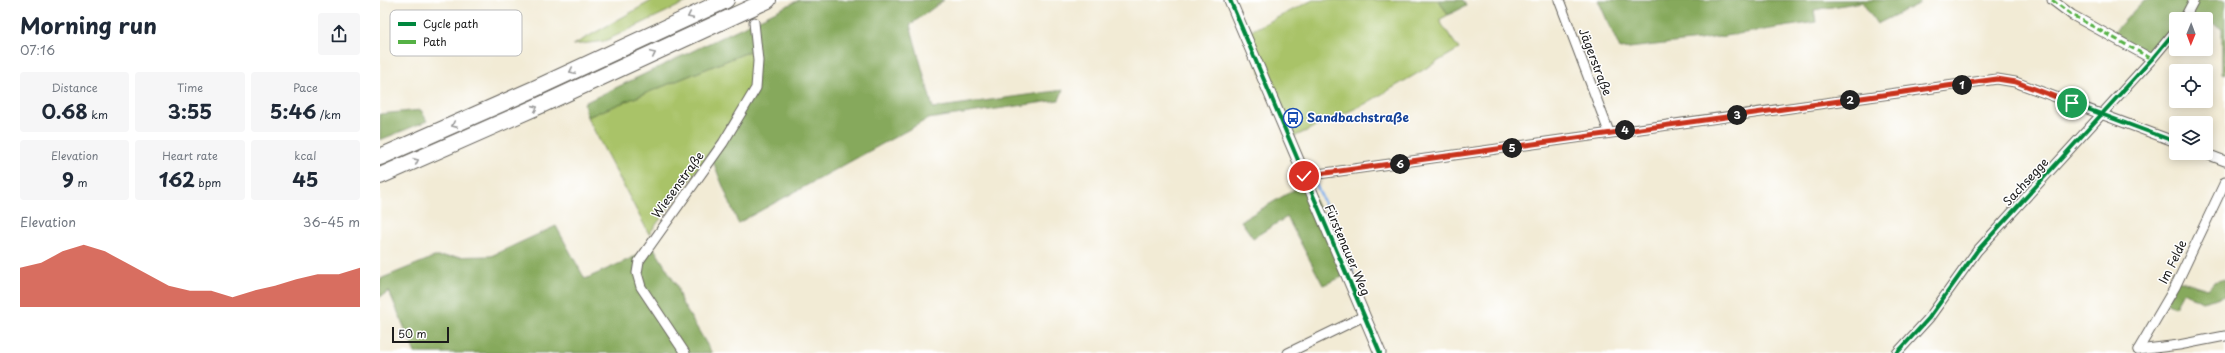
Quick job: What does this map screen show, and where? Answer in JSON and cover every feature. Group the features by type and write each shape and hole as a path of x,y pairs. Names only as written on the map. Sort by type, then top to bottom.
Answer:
{"highway":[{"path":"380,157 534,89 726,0"},
{"path":"380,176 541,105 768,0"}],"street":[{"name":"Fürstenauer Weg","path":"1230,0 1380,353"},
{"name":"Jägerstraße","path":"1559,0 1609,132"},
{"path":"2052,0 2072,15 2152,59"},
{"path":"2188,12 2194,0"},
{"name":"Wiesenstraße","path":"685,353 641,287 636,273 638,261 723,143 756,88 758,61 754,22"},
{"name":"Sachsegge","path":"1897,353 1929,318 1977,251 2169,38"},
{"path":"1304,176 1485,152 1609,132 1997,79 2016,82 2169,139"},
{"path":"2213,156 2225,161"},
{"name":"Im Felde","path":"2225,182 2175,287 2138,350 2164,348 2225,336"},
{"path":"1288,353 1364,316"}],"green space":[{"path":"653,0 691,0 605,41 573,45"},
{"path":"799,0 944,0 910,25 933,108 1063,90 1059,100 928,119 738,223 714,164 707,157 745,99 754,81 753,50 587,117 584,103"},
{"path":"1313,0 1439,0 1448,15 1439,20 1459,49 1365,104 1289,139 1244,34"},
{"path":"1439,0 1463,0 1466,6 1448,15"},
{"path":"1598,0 1919,0 1920,3 1877,24 1862,2 1814,10 1816,22 1699,40 1620,49"},
{"path":"2144,0 2225,0 2225,74 2222,73 2222,28 2213,25 2213,12 2169,12 2169,38 2152,59 2110,36"},
{"path":"753,50 754,81 745,99 707,157 649,234 587,117"},
{"path":"421,110 427,121 380,140 380,114"},
{"path":"1307,182 1347,275 1323,285 1287,217 1253,238 1241,221"},
{"path":"556,226 585,279 654,248 677,286 681,301 712,353 415,353 389,291 380,297 380,279 434,257 491,256"},
{"path":"2225,279 2225,296 2202,302 2183,292 2175,307 2166,302 2178,280 2208,289 2214,282"}],"waterway":[{"path":"1315,182 1344,247"},
{"path":"1346,253 1353,272"}],"marked path":[{"path":"2052,0 2072,15 2152,59"}],"cycle path":[{"path":"1230,0 1380,353"},
{"path":"1897,353 1929,318 1977,251 2169,38"},
{"path":"1304,176 1997,79 2015,82 2169,139"}],"place":[{"name":"Sandbachstraße","path":"1293,118"}],"route":[{"path":"1304,176 1485,152 1658,125 1926,90 1997,79 2016,82 2072,103"}]}
